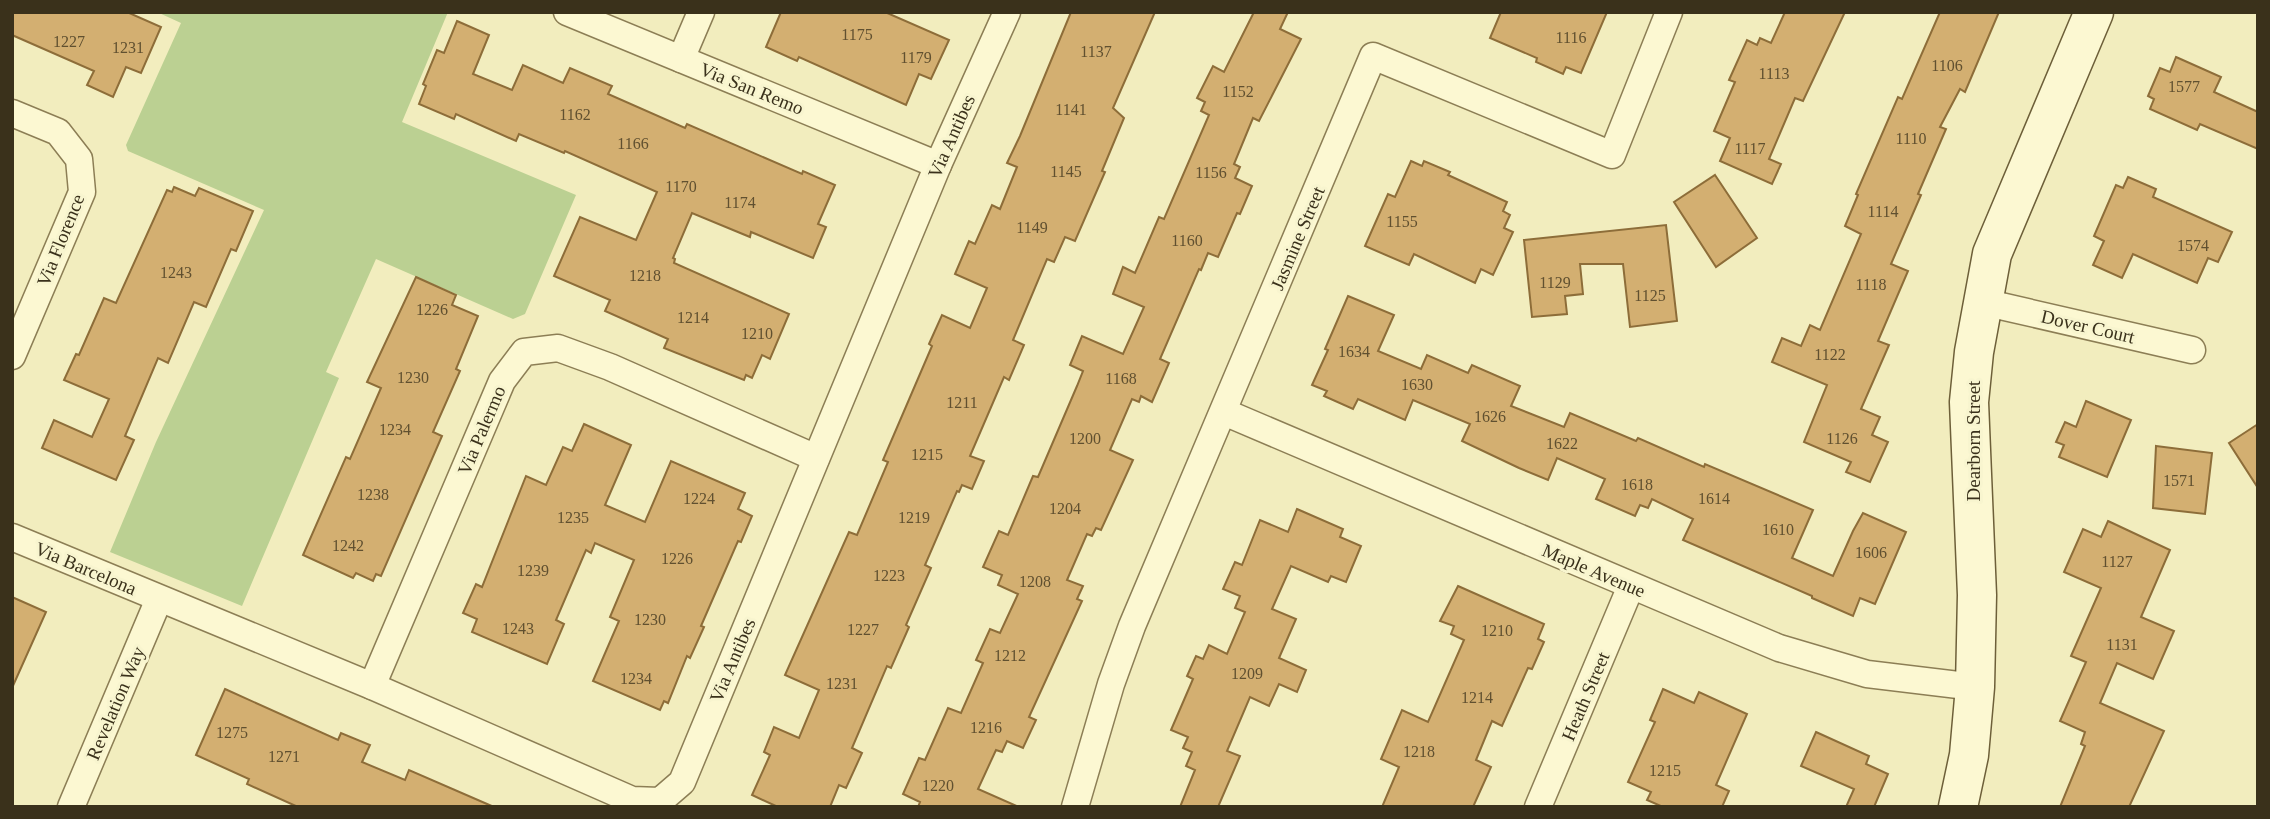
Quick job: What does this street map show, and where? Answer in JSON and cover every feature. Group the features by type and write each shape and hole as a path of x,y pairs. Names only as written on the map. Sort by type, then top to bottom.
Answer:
{"street":[{"name":"Via San Remo","path":"566,12 938,165"},
{"path":"681,59 701,12"},
{"name":"Via Antibes","path":"159,599 372,686 632,800 660,801 682,782 938,165 1007,12"},
{"name":"Jasmine Street","path":"1075,807 1111,684 1132,626 1373,55 1612,155 1668,12"},
{"name":"Dearborn Street","path":"1958,807 1969,755 1975,687 1977,595 1969,402 1974,352 1992,254 2094,12"},
{"name":"Via Florence","path":"12,113 58,132 79,159 82,192 12,356"},
{"name":"Dover Court","path":"1983,302 2192,350"},
{"name":"Via Palermo","path":"372,686 502,381 524,352 558,348 610,367 816,458"},
{"name":"Maple Avenue","path":"1224,412 1768,644 1867,674 1975,687"},
{"name":"Via Barcelona","path":"12,537 159,599"},
{"name":"Heath Street","path":"1538,807 1631,586"},
{"name":"Revelation Way","path":"71,807 159,599"}],"green space":[{"path":"157,12 448,12 402,122 576,195 525,314 513,319 376,259 326,372 339,378 242,606 110,552 156,442 264,210 128,151 126,145 181,23"}],"building":[{"path":"12,12 127,12 161,27 141,73 126,67 113,97 87,85 94,71 12,35"},
{"path":"781,12 885,12 949,40 931,79 919,74 906,105 799,57 797,61 766,47"},
{"path":"1071,12 1155,12 1113,108 1124,118 1102,171 1105,172 1075,241 1065,237 1054,262 1047,259 1013,340 1024,345 1009,380 1004,377 970,456 984,461 972,489 962,485 959,492 957,491 925,565 931,568 906,625 909,627 891,668 887,666 852,748 862,753 846,788 839,785 830,807 778,807 752,795 770,755 764,752 774,727 799,738 819,690 785,675 849,532 857,535 888,462 883,460 932,346 929,344 942,315 970,328 987,288 955,274 969,241 975,244 992,205 1000,209 1017,167 1007,163"},
{"path":"1254,12 1288,12 1280,29 1301,39 1259,121 1253,118 1234,164 1240,167 1235,178 1252,186 1240,214 1237,213 1218,257 1208,253 1201,270 1199,269 1160,359 1169,363 1152,402 1141,396 1139,402 1132,399 1110,450 1133,460 1101,530 1096,528 1092,536 1087,534 1067,580 1083,586 1077,599 1082,601 1029,717 1036,720 1023,748 1007,741 1002,752 996,750 978,789 1019,807 918,807 920,802 903,794 919,758 925,760 948,708 961,713 983,663 976,660 990,629 1000,633 1018,594 998,585 1002,575 983,567 999,531 1008,535 1033,476 1038,477 1077,386 1083,371 1070,365 1082,336 1123,354 1144,307 1113,294 1123,267 1135,273 1159,217 1164,219 1209,115 1201,111 1205,102 1197,98 1213,66 1224,72"},
{"path":"1501,12 1607,12 1581,73 1566,67 1563,74 1536,62 1537,58 1490,38"},
{"path":"1785,12 1845,12 1803,101 1795,98 1769,159 1781,164 1772,184 1720,161 1730,138 1714,131 1735,82 1729,80 1747,40 1757,45 1760,38 1771,43"},
{"path":"1940,12 1999,12 1965,92 1960,89 1940,127 1946,129 1891,264 1908,271 1878,341 1889,345 1861,409 1880,417 1872,435 1888,442 1870,482 1846,472 1851,462 1804,442 1827,385 1772,362 1782,338 1801,346 1810,325 1820,330 1861,234 1845,226 1858,195 1856,194 1898,97 1902,99"},
{"path":"457,21 489,35 473,74 512,90 523,65 563,83 570,68 612,86 608,94 685,128 687,124 802,174 803,171 835,185 818,224 826,227 813,258 751,232 750,237 692,213 673,258 674,263 789,314 770,359 762,355 752,378 746,375 744,380 664,348 668,339 605,311 610,300 554,276 580,217 636,240 657,192 565,151 564,153 519,134 516,141 456,114 454,119 419,104 426,86 423,84 437,50 444,53"},
{"path":"2176,57 2221,77 2214,92 2258,112 2258,149 2200,124 2197,130 2150,109 2154,99 2148,96 2160,68 2170,72"},
{"path":"1411,161 1422,166 1424,161 1450,172 1448,175 1507,202 1503,211 1510,215 1504,228 1513,232 1493,275 1481,269 1475,283 1414,254 1409,265 1365,246 1388,194 1395,197"},
{"path":"1715,175 1757,238 1716,267 1674,202"},
{"path":"2128,177 2156,189 2153,197 2232,232 2218,262 2208,258 2197,283 2133,254 2122,278 2093,265 2104,241 2094,236 2116,185 2123,188"},
{"path":"174,187 195,196 199,188 253,211 236,251 231,249 206,307 194,302 168,363 158,358 125,436 134,440 116,480 42,448 54,420 92,437 109,399 64,380 76,354 79,355 104,298 116,303 167,190 172,192"},
{"path":"1666,225 1677,321 1630,327 1623,264 1580,264 1583,294 1565,296 1567,314 1532,317 1524,240"},
{"path":"416,277 456,295 452,305 478,316 456,369 460,371 433,432 442,436 381,576 376,574 373,581 356,573 353,578 303,555 346,457 350,459 381,388 367,382"},
{"path":"1348,296 1394,315 1378,351 1421,369 1427,355 1468,373 1472,365 1520,386 1511,406 1564,427 1570,413 1636,441 1638,438 1704,467 1705,464 1813,510 1792,558 1833,576 1863,513 1906,532 1875,604 1860,598 1853,616 1812,598 1683,540 1693,519 1652,499 1648,508 1640,505 1635,516 1596,499 1605,479 1557,458 1548,480 1519,468 1462,441 1470,424 1413,400 1405,420 1358,399 1353,409 1324,396 1327,391 1312,385"},
{"path":"2086,401 2131,420 2107,477 2059,457 2064,445 2056,442 2065,422 2076,427"},
{"path":"584,424 631,445 605,505 645,522 671,461 745,493 738,509 752,516 741,542 738,541 690,658 687,656 668,703 664,701 660,710 593,681 619,621 610,617 634,560 595,543 591,553 586,550 556,620 564,624 547,664 472,632 477,619 463,613 476,584 482,587 526,476 546,485 563,447 572,451"},
{"path":"2258,424 2258,488 2229,443"},
{"path":"2156,446 2212,453 2205,514 2153,508"},
{"path":"1297,509 1343,529 1340,537 1361,546 1346,582 1331,576 1328,582 1291,566 1272,609 1296,619 1279,658 1306,670 1297,692 1279,684 1269,706 1250,697 1227,751 1240,756 1218,807 1180,807 1195,770 1186,766 1192,752 1183,748 1188,737 1171,730 1193,679 1187,676 1196,656 1203,659 1209,645 1227,654 1245,612 1235,608 1240,596 1223,589 1235,562 1242,565 1260,520 1288,532"},
{"path":"2108,521 2170,550 2141,617 2174,631 2153,679 2117,663 2100,703 2164,731 2129,807 2060,807 2085,746 2081,744 2085,732 2060,721 2086,662 2071,656 2101,588 2064,572 2083,529 2101,537"},
{"path":"1458,586 1544,624 1538,639 1544,642 1532,669 1528,668 1502,726 1492,721 1476,760 1491,767 1473,807 1382,807 1399,767 1381,759 1402,710 1428,722 1464,640 1451,634 1454,626 1440,621"},
{"path":"12,597 46,612 12,688"},
{"path":"225,689 338,740 341,733 370,745 362,762 405,780 409,770 494,807 298,807 247,784 249,779 196,755"},
{"path":"1663,689 1694,703 1699,692 1747,714 1716,785 1729,791 1722,807 1663,807 1647,800 1651,792 1628,782 1655,722 1650,720"},
{"path":"1816,732 1869,756 1866,764 1888,774 1874,807 1846,807 1854,789 1801,766"}]}
